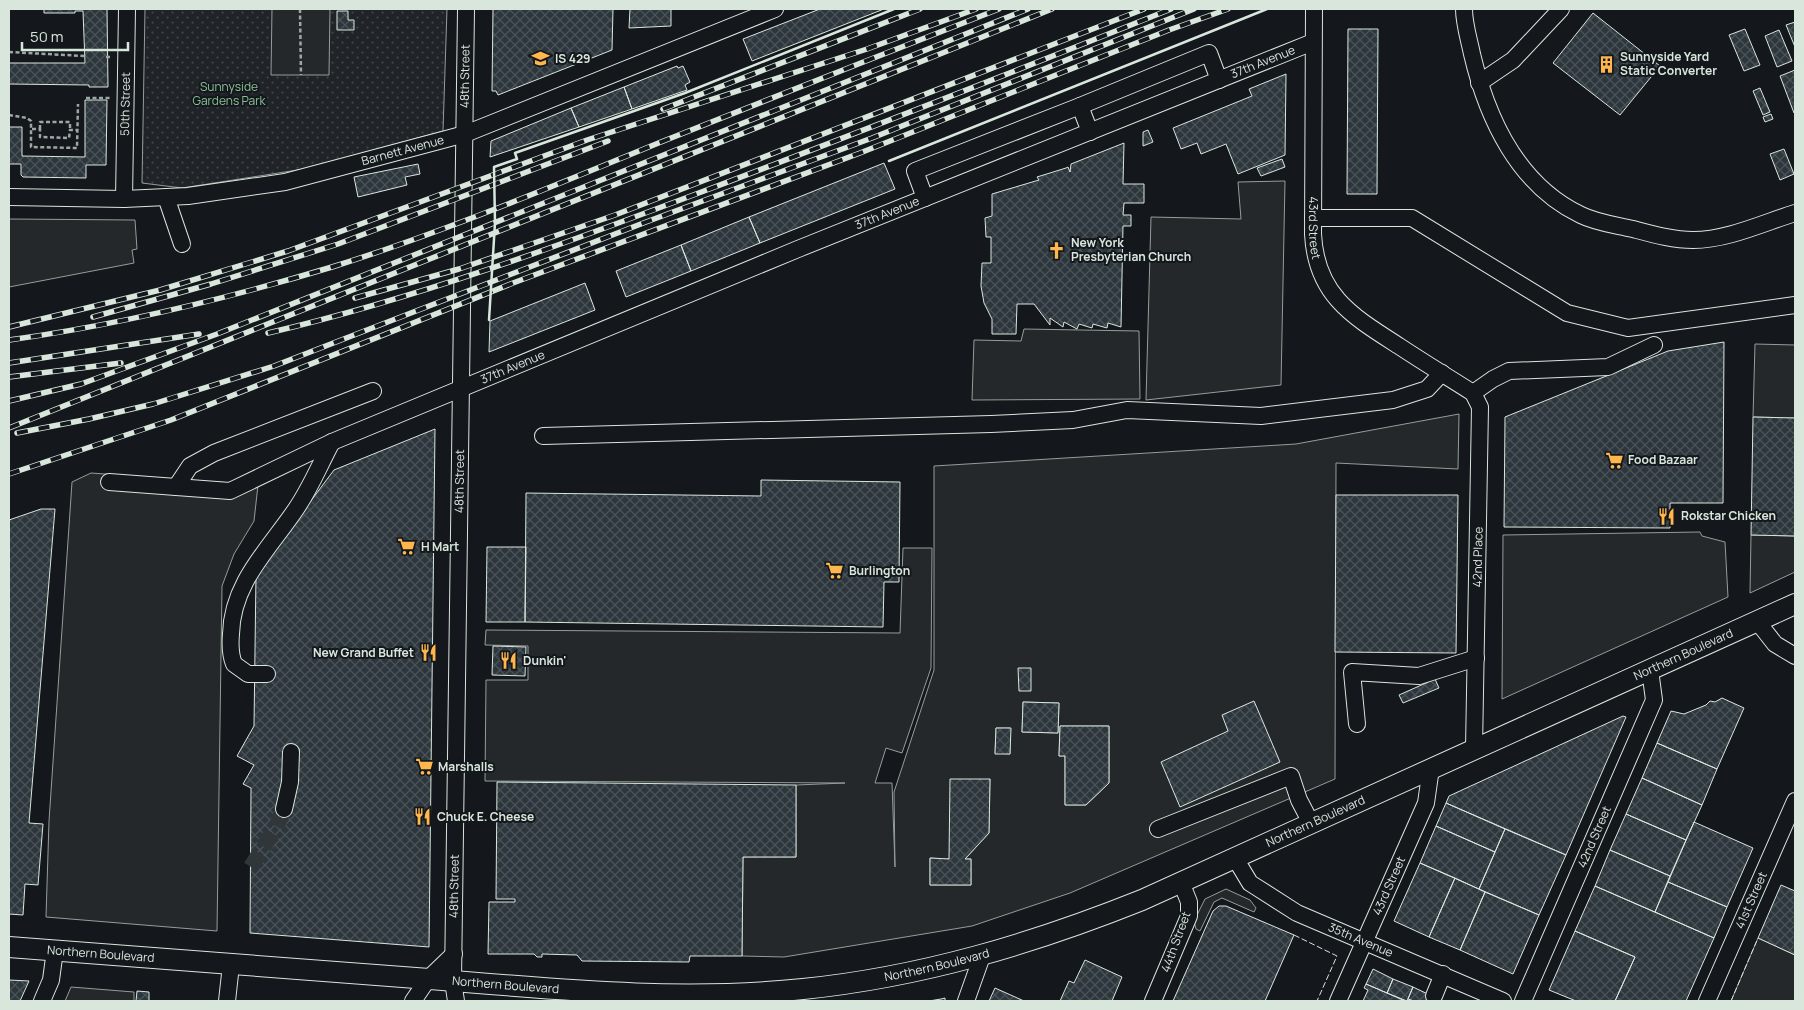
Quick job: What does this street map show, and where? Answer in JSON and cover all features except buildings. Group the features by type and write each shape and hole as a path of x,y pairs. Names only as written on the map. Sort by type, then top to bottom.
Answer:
{"main road":[{"name":"Northern Boulevard","path":"9,947 428,979 592,997 678,995 780,996 898,976 982,956 1093,919 1235,858 1795,604"}],"street":[{"name":"50th Street","path":"124,199 127,9"},
{"name":"48th Street","path":"456,1001 453,982 466,9"},
{"name":"Barnett Avenue","path":"9,197 124,199 166,197 285,182 464,134 775,9"},
{"name":"43rd Street","path":"1314,9 1313,218 1314,246 1318,264 1334,297 1359,321 1447,376"},
{"path":"1464,9 1465,24 1479,83 1496,126 1515,156 1548,193 1582,216 1663,236 1693,240 1728,234 1795,212"},
{"path":"1479,83 1513,60 1561,9"},
{"name":"37th Avenue","path":"109,482 230,491 332,442 462,388 925,198 1313,42"},
{"path":"925,198 915,171 1209,53 1219,80"},
{"path":"1080,106 1090,132"},
{"path":"166,197 182,244"},
{"path":"1313,218 1412,218 1567,313 1628,328 1795,305"},
{"path":"543,436 991,424 1073,420 1127,410 1261,416 1393,400 1427,389 1447,376 1473,393 1493,378 1509,371 1608,367 1654,345"},
{"path":"176,487 190,466 214,453 373,391"},
{"name":"42nd Place","path":"1473,393 1481,414 1474,749"},
{"path":"267,674 248,674 234,664 230,650 231,618 234,604 250,572 297,508 332,442"},
{"path":"1757,621 1775,644 1795,656"},
{"path":"1357,724 1352,672 1419,676 1476,658"},
{"name":"42nd Street","path":"1523,1001 1654,700 1650,670"},
{"path":"284,809 290,782 291,752"},
{"name":"43rd Street","path":"1338,1001 1426,803 1432,768"},
{"path":"1158,830 1290,776 1299,800 1311,823"},
{"name":"41st Street","path":"1707,1001 1795,801"},
{"name":"35th Avenue","path":"1235,858 1244,875 1260,891 1315,922 1443,974 1503,1001"},
{"name":"44th Street","path":"1153,1001 1189,916 1189,902 1181,882"},
{"path":"42,1001 51,980 55,950"},
{"path":"413,1001 428,979 454,954"},
{"path":"966,1001 982,956"},
{"path":"226,1001 232,965"},
{"path":"1434,996 1443,974"}],"path":[{"path":"300,9 301,74"},
{"path":"9,52 84,56"},
{"path":"86,98 114,98"},
{"path":"9,115 27,118 31,121 31,147 77,148 78,104"},
{"path":"40,122 70,122 70,130 70,138 40,137 40,122"},
{"path":"32,129 40,129"},
{"path":"70,130 78,130"}],"green space":[{"name":"Sunnyside Gardens Park","path":"145,9 447,9 443,131 304,169 182,188 142,183"}],"shaded area":[{"path":"272,9 330,9 329,75 271,75"},
{"path":"1285,181 1281,385 1146,400 1151,217 1241,219 1238,182"},
{"path":"9,219 135,220 137,249 132,250 134,263 9,287"},
{"path":"1024,329 1139,331 1140,399 972,400 974,340 1021,341"},
{"path":"1755,344 1795,345 1795,418 1753,417"},
{"path":"1459,414 1458,469 1336,463 1335,779 1070,893 972,926 784,957 742,956 743,857 796,857 796,785 845,783 485,781 486,680 528,680 528,646 485,645 486,630 900,633 903,548 932,548 931,668 902,753 886,748 875,783 892,783 895,867 894,792 934,670 934,466 1296,444","holes":["1023,702 1059,703 1058,733 1022,732","1060,726 1109,726 1109,783 1086,805 1065,805 1065,756 1059,756","996,728 1010,728 1010,754 995,753","990,779 989,833 965,859 971,859 971,885 930,885 930,858 949,859"]},
{"path":"91,473 258,485 254,521 234,554 222,586 217,931 46,917 49,821 72,482"},
{"path":"1700,532 1702,536 1725,542 1728,597 1502,699 1503,535"},
{"path":"1751,535 1795,536 1795,572 1750,593"},
{"path":"1226,889 1250,900 1256,908 1254,912 1222,898 1214,902 1200,931 1196,929 1194,921 1205,899"},
{"path":"1758,938 1795,955 1795,1001 1731,1001"},
{"path":"71,987 134,992 134,1001 65,1001"}],"tunnel":[{"path":"251,867 276,827 284,809"}],"railway":[{"path":"663,109 920,9"},
{"path":"9,327 160,290 288,251 587,140 867,49 976,9"},
{"path":"9,340 91,327 172,310 292,279 374,253 498,208 999,9"},
{"path":"9,401 81,384 217,334 1028,9"},
{"path":"9,428 1052,9"},
{"path":"355,298 459,269 615,215 1144,9"},
{"path":"268,333 379,304 543,250 821,146 1171,9"},
{"path":"17,433 153,404 274,366 646,222 872,138 1194,9"},
{"path":"9,474 171,420 513,283 860,153 1169,30 1228,9"},
{"path":"93,317 211,284 338,244 608,141"},
{"path":"9,363 199,334"},
{"path":"9,377 121,363"}],"fence":[{"path":"1294,935 1337,956 1317,1001"},
{"path":"1731,1001 1758,938"},
{"path":"249,1001 264,1001"}],"wall":[{"path":"489,320 495,223 494,167 517,159 515,153 685,93 894,9"},
{"path":"889,161 1267,9"}],"place":[{"name":"IS 429","path":"541,59"},
{"name":"Sunnyside Yard Static Converter","path":"1606,64"},
{"name":"New York Presbyterian Church","path":"1057,250"},
{"name":"Food Bazaar","path":"1614,460"},
{"name":"Rokstar Chicken","path":"1667,516"},
{"name":"H Mart","path":"407,547"},
{"name":"Burlington","path":"835,571"},
{"name":"New Grand Buffet","path":"428,653"},
{"name":"Dunkin'","path":"509,661"},
{"name":"Marshalls","path":"424,767"},
{"name":"Chuck E. Cheese","path":"423,817"}]}
